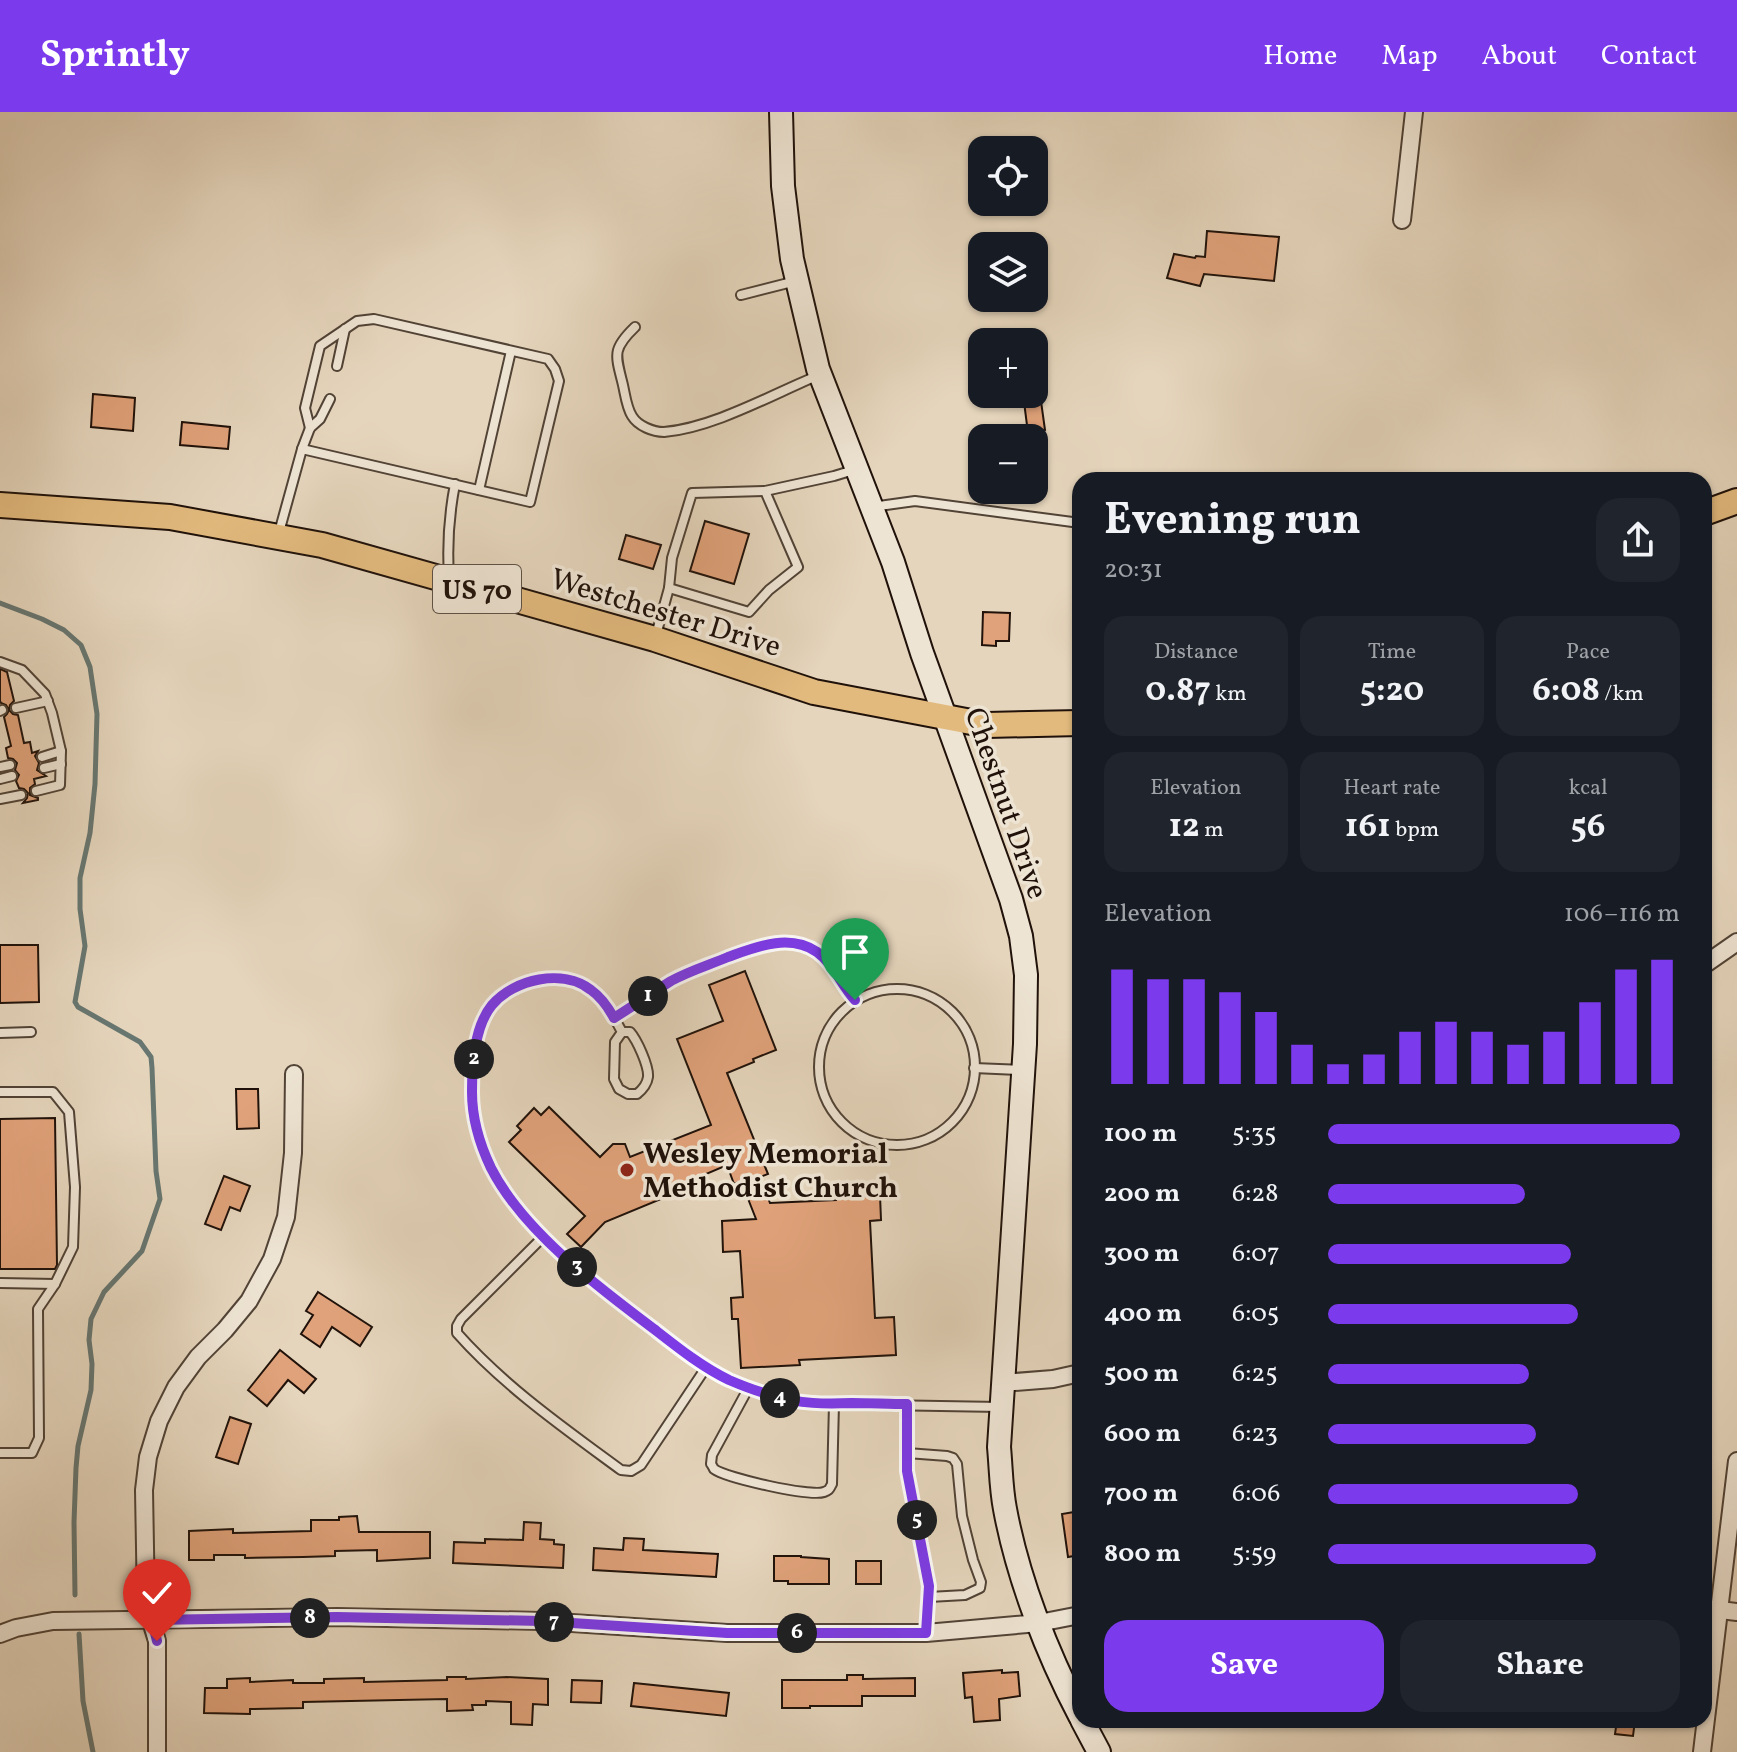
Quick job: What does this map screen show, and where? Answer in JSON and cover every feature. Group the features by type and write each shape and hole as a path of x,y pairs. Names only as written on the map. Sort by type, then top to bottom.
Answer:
{"main road":[{"path":"1712,510 1737,501"},
{"name":"Westchester Drive","path":"0,505 170,517 322,545 655,639 814,692 987,725 1072,723"}],"street":[{"name":"Chestnut Drive","path":"781,112 783,186 792,259 820,375 893,562 1011,899 1021,936 1026,975 1023,1070 999,1447 1004,1506 1016,1555 1049,1652 1072,1699"},
{"path":"1402,220 1414,112"},
{"path":"1712,959 1737,942"},
{"path":"157,1752 157,1641 146,1605 144,1490 148,1457 159,1421 176,1387 198,1357 249,1301 272,1259 286,1217 293,1153 294,1074"},
{"path":"1002,1383 1072,1375"},
{"path":"1712,1603 1737,1461"},
{"path":"1712,1609 1737,1612"},
{"path":"0,1634 53,1621 337,1617 525,1621 727,1633 926,1633 1039,1623 1072,1617"},
{"name":"Chestnut Drive","path":"1086,1728 1099,1752"},
{"path":"1702,1752 1704,1728"}],"lane":[{"path":"741,295 796,281"},
{"path":"302,449 530,502 559,381 548,359 374,319 357,321 320,346 305,408 310,428"},
{"path":"635,327 616,349 617,362 632,416 653,431 663,432 701,424 752,406 820,375"},
{"path":"337,366 345,328"},
{"path":"479,490 511,351"},
{"path":"278,537 302,449 310,428 320,419 330,399"},
{"path":"655,639 669,588 672,558 692,493 765,491 857,469"},
{"path":"449,581 447,545 455,484"},
{"path":"669,588 749,612 769,590 798,567 765,491"},
{"path":"872,507 915,501 1072,522"},
{"path":"0,662 22,670 48,701 61,751 60,785 36,791"},
{"path":"16,708 48,701"},
{"path":"42,757 61,751"},
{"path":"44,768 61,764"},
{"path":"0,779 12,776"},
{"path":"0,799 21,795"},
{"path":"614,1018 692,971 777,942 793,943 816,951 832,967 855,1000"},
{"path":"622,1032 607,1005 590,988 563,978 534,981 507,992 491,1007 481,1027 474,1057 472,1096 477,1132 491,1168 506,1192 544,1236 597,1285 685,1352 729,1380 800,1402 1001,1407"},
{"path":"902,988 926,994 948,1007 964,1026 973,1049 974,1068 968,1098 955,1119 935,1135 910,1144 874,1142 858,1135 838,1118 824,1095 819,1079 823,1042 835,1018 855,1000 877,990 902,988"},
{"path":"0,1033 31,1032"},
{"path":"622,1032 630,1032 635,1037 646,1065 648,1077 644,1088 637,1094 628,1094 619,1089 614,1079 615,1042 622,1032"},
{"path":"974,1068 1023,1070"},
{"path":"0,1092 53,1092 69,1112 75,1187 73,1247 55,1284 38,1309 39,1438 32,1453 0,1453"},
{"path":"544,1236 461,1319 457,1333 561,1426 621,1470 631,1471 641,1465 707,1366"},
{"path":"0,1283 55,1284"},
{"path":"749,1387 712,1455 711,1464 715,1469 748,1481 796,1492 821,1494 829,1490 832,1484 834,1404"},
{"path":"907,1404 907,1471 928,1576 926,1633"},
{"path":"907,1453 947,1456 957,1464 962,1516 981,1582 980,1588 965,1595 929,1597"}],"building":[{"path":"1207,231 1279,237 1274,281 1204,274 1200,286 1167,278 1174,254 1205,257"},
{"path":"93,394 135,398 133,431 91,427"},
{"path":"1025,408 1042,408 1044,424 1027,424"},
{"path":"182,422 230,427 228,449 180,445"},
{"path":"705,521 749,534 734,584 690,571"},
{"path":"626,535 661,545 653,569 619,559"},
{"path":"983,612 1010,613 1009,641 996,641 996,646 982,645"},
{"path":"0,669 7,672 14,701 9,710 0,701"},
{"path":"9,710 18,715 24,743 30,742 32,753 38,751 35,756 39,763 37,770 46,776 34,779 30,795 38,800 23,803 28,793 19,788 16,781 19,775 15,770 17,763 8,758 6,748 11,746 4,717"},
{"path":"0,945 38,945 39,1002 0,1003"},
{"name":"Wesley Memorial Methodist Church","path":"745,971 776,1050 727,1073 768,1174 760,1177 770,1203 880,1195 881,1220 870,1221 875,1318 894,1317 896,1355 799,1360 800,1365 741,1368 738,1319 732,1319 731,1298 743,1297 740,1251 723,1252 722,1221 756,1219 741,1181 734,1184 727,1165 659,1194 661,1199 605,1222 581,1247 567,1234 585,1216 509,1142 521,1130 517,1126 534,1108 541,1115 549,1107 600,1157 613,1144 625,1144 630,1157 711,1125 677,1039 723,1021 709,985"},
{"path":"236,1089 258,1089 259,1128 237,1129"},
{"path":"55,1118 57,1265 55,1269 0,1269 0,1119"},
{"path":"224,1176 250,1186 240,1211 230,1207 221,1230 205,1224"},
{"path":"318,1292 372,1327 360,1346 332,1327 320,1347 301,1334 313,1315 306,1311"},
{"path":"280,1350 316,1379 304,1393 288,1380 267,1406 248,1390"},
{"path":"230,1417 251,1424 238,1464 216,1457"},
{"path":"1072,1512 1072,1556 1068,1557 1062,1514"},
{"path":"357,1516 359,1532 430,1532 430,1558 377,1561 377,1550 335,1551 335,1556 245,1558 245,1555 214,1555 214,1560 189,1560 189,1531 311,1531 311,1520 339,1520 339,1517"},
{"path":"524,1522 541,1523 540,1539 554,1540 554,1544 564,1545 563,1568 453,1563 454,1542 523,1540"},
{"path":"624,1538 644,1539 643,1550 718,1554 716,1577 593,1570 594,1548 623,1550"},
{"path":"774,1556 829,1559 829,1584 774,1581"},
{"path":"856,1561 881,1561 881,1584 856,1584"},
{"path":"1002,1670 1002,1673 1018,1672 1020,1696 999,1699 1000,1720 974,1722 972,1697 965,1698 963,1673"},
{"path":"847,1675 863,1675 863,1679 915,1678 915,1696 862,1696 862,1706 782,1708 782,1680 847,1680"},
{"path":"447,1677 548,1679 548,1705 533,1704 532,1725 511,1724 511,1702 486,1701 486,1705 472,1705 473,1710 447,1711 447,1699 303,1702 303,1708 250,1709 250,1714 204,1713 205,1688 227,1688 227,1679 324,1683 324,1679 364,1678 364,1682 447,1680"},
{"path":"572,1680 602,1681 601,1703 571,1702"},
{"path":"634,1683 729,1693 726,1716 631,1706"},
{"path":"1616,1728 1634,1728 1633,1736 1615,1734"}],"waterway":[{"path":"0,603 64,630 81,645 90,667 97,714 95,784 90,833 80,878 85,946 75,1002 78,1007 140,1042 151,1057 152,1068 160,1199 142,1251 104,1292 91,1319 91,1390 76,1468 75,1595"},
{"path":"79,1634 83,1701 93,1752"}],"place":[{"name":"Wesley Memorial Methodist Church","path":"627,1170"}],"route":[{"path":"157,1641 152,1620 337,1617 541,1621 727,1633 926,1633 929,1586 907,1471 907,1404 822,1404 775,1397 729,1380 685,1352 597,1285 529,1221 491,1168 477,1132 472,1096 474,1057 481,1027 491,1007 507,992 534,981 563,978 590,988 607,1005 614,1018 692,971 777,942 793,943 816,951 832,967 855,1000"}]}
